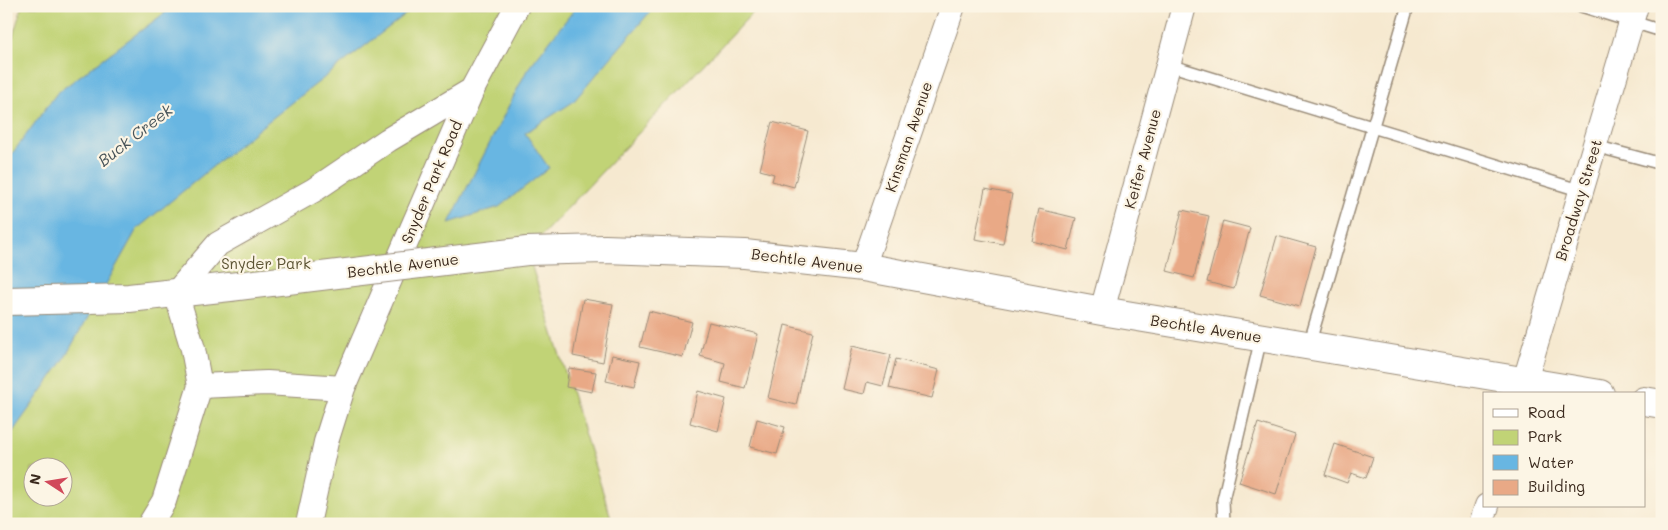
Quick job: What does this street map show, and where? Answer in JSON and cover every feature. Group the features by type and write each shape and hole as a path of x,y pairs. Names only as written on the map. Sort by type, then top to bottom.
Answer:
{"main road":[{"name":"Bechtle Avenue","path":"6,301 129,298 527,250 605,249 745,254 863,267 1102,311 1309,346 1523,388 1574,392"},
{"path":"1646,401 1662,404"}],"street":[{"name":"Snyder Park Road","path":"308,524 326,442 343,388 472,90 517,6"},
{"name":"Kinsman Avenue","path":"863,267 953,6"},
{"name":"Keifer Avenue","path":"1102,311 1184,6"},
{"name":"Broadway Street","path":"1523,388 1634,14"},
{"path":"150,524 164,501 200,386 176,293 218,244 314,190 388,140 472,90"},
{"path":"200,386 267,383 343,388"},
{"path":"1481,524 1486,508"}],"lane":[{"path":"1309,346 1408,6"},
{"path":"1581,6 1634,14 1662,31"},
{"path":"1169,64 1582,191"},
{"path":"1595,146 1662,164"},
{"path":"1224,524 1223,500 1261,338"}],"green space":[{"name":"Snyder Park","path":"22,6 759,6 527,251 613,524 6,524 6,59"}],"water":[{"name":"Buck Creek","path":"174,6 416,6 261,127 137,229 63,361 9,437 6,436 6,162 57,93"},
{"path":"577,6 655,6 573,102 525,133 549,168 499,207 449,223 527,70"}],"building":[{"path":"772,122 808,131 794,187 772,181 774,174 760,170"},
{"path":"985,189 1012,194 1003,244 975,239"},
{"path":"1039,209 1076,218 1068,250 1032,241"},
{"path":"1182,210 1209,216 1194,278 1167,271"},
{"path":"1223,221 1250,228 1234,289 1207,282"},
{"path":"1277,236 1316,247 1300,306 1260,295"},
{"path":"583,299 613,304 603,362 573,356"},
{"path":"649,311 692,322 683,357 640,347"},
{"path":"709,322 758,334 745,388 721,382 725,363 700,356"},
{"path":"785,325 813,332 796,405 768,398"},
{"path":"852,346 891,355 883,386 867,382 864,394 842,389"},
{"path":"612,355 640,361 634,387 606,381"},
{"path":"896,359 939,370 932,398 889,388"},
{"path":"569,368 596,372 592,392 566,387"},
{"path":"698,391 726,399 718,431 690,423"},
{"path":"757,419 785,427 777,454 750,447"},
{"path":"1258,423 1295,435 1276,494 1239,482"},
{"path":"1335,444 1373,457 1366,478 1351,473 1347,483 1325,475"}]}
